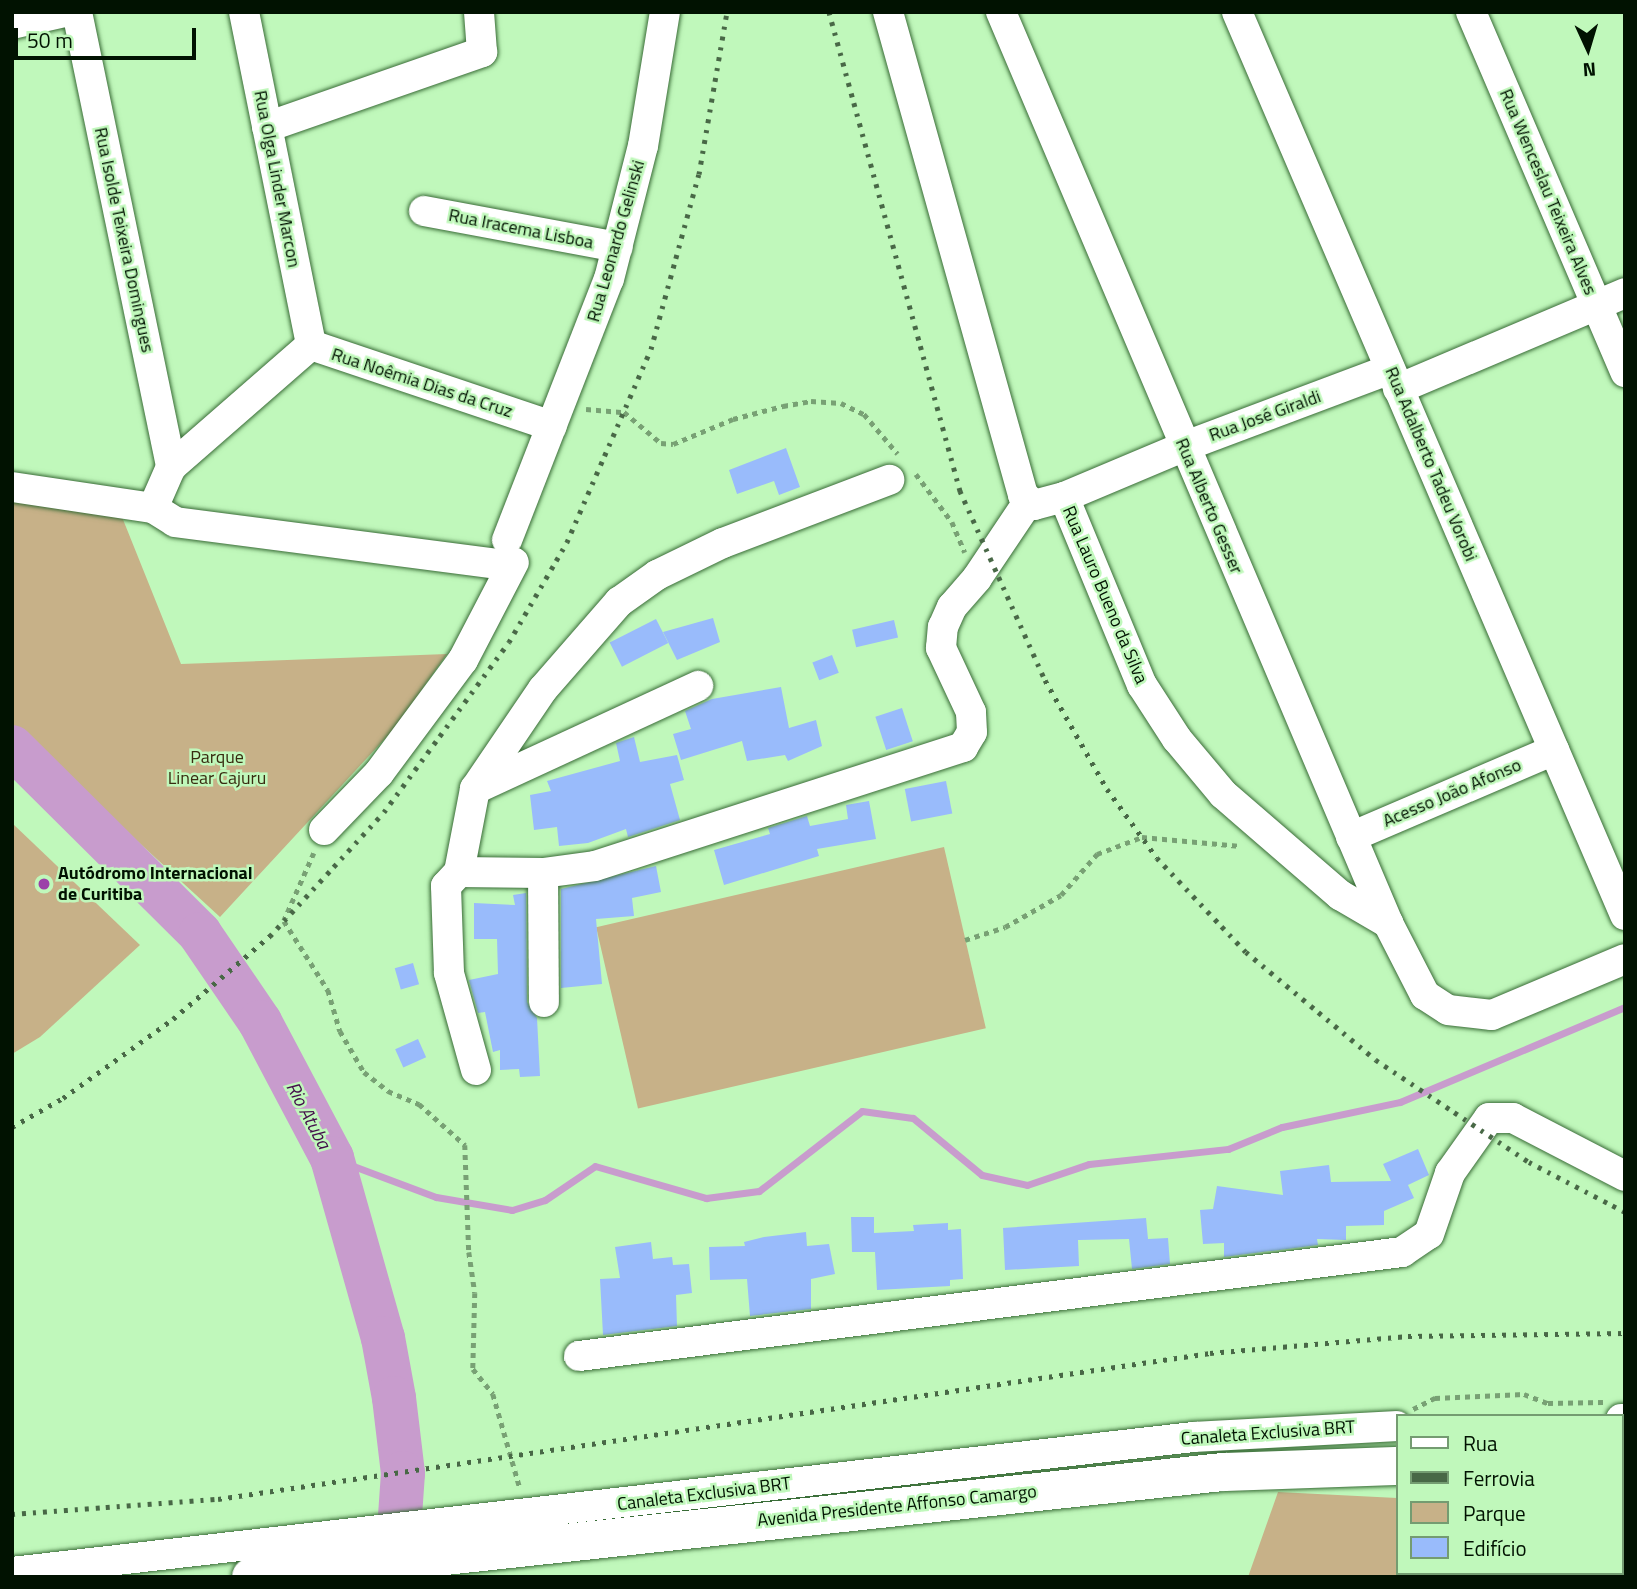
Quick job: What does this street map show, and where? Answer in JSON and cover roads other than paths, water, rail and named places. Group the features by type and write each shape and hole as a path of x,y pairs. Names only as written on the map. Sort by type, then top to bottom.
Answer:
{"main road":[{"name":"Avenida Presidente Affonso Camargo","path":"246,1562 397,1560 509,1527 1223,1472 1396,1466"}],"street":[{"path":"12,24 65,12"},
{"name":"Rua Isolde Teixeira Domingues","path":"78,12 171,467"},
{"name":"Rua Olga Linder Marcon","path":"244,12 311,345"},
{"path":"267,127 482,52 479,12"},
{"name":"Rua Leonardo Gelinski","path":"324,830 379,773 463,660 507,555 618,247 656,84 665,12"},
{"path":"459,872 543,873 595,866 963,747 972,732 971,712 941,648 952,607 977,578 1028,502 888,12"},
{"name":"Rua Alberto Gesser","path":"1001,12 1183,447 1388,923 1425,995 1448,1010 1492,1015 1625,959"},
{"name":"Rua Adalberto Tadeu Vorobi","path":"1237,12 1625,915"},
{"name":"Rua Wenceslau Teixeira Alves","path":"1471,12 1625,372"},
{"name":"Rua Iracema Lisboa","path":"424,211 618,247"},
{"name":"Rua José Giraldi","path":"1064,497 1183,447 1394,379 1625,293"},
{"name":"Rua Noêmia Dias da Cruz","path":"153,508 171,467 311,345 555,416"},
{"path":"476,1070 449,973 446,886 459,872 475,789 543,689 620,601 657,575 723,543 889,480"},
{"path":"12,487 153,508 175,522 507,555"},
{"name":"Rua Lauro Bueno da Silva","path":"1028,502 1042,505 1064,497 1142,685 1177,739 1223,794 1284,850 1340,895 1388,923"},
{"path":"475,789 698,686"},
{"name":"Acesso João Afonso","path":"1351,837 1554,750"},
{"path":"543,873 544,1002"},
{"path":"579,1356 1402,1252 1429,1234 1450,1173 1489,1118 1513,1118 1625,1176"},
{"name":"Canaleta Exclusiva BRT","path":"12,1572 246,1562 1194,1437 1396,1426"}],"waterway":[{"name":"Rio Atuba","path":"12,747 200,934 260,1022 332,1158 383,1338 394,1398 403,1473 396,1572"},
{"path":"332,1158 436,1197 512,1210 545,1200 595,1166 706,1198 759,1191 862,1111 913,1118 982,1175 1027,1185 1089,1164 1228,1149 1282,1127 1400,1102 1625,1007"}],"railway":[{"path":"12,1127 63,1098 173,1019 270,936 384,812 509,642 567,542 651,349 699,174 727,12"},
{"path":"829,12 960,491 1045,680 1107,789 1157,858 1246,952 1376,1060 1529,1162 1625,1212"},
{"path":"12,1514 218,1499 1210,1353 1408,1336 1625,1333"}],"place":[{"name":"Autódromo Internacional de Curitiba","path":"44,884"}],"park label":[{"name":"Parque Linear Cajuru","path":"217,768"}]}
